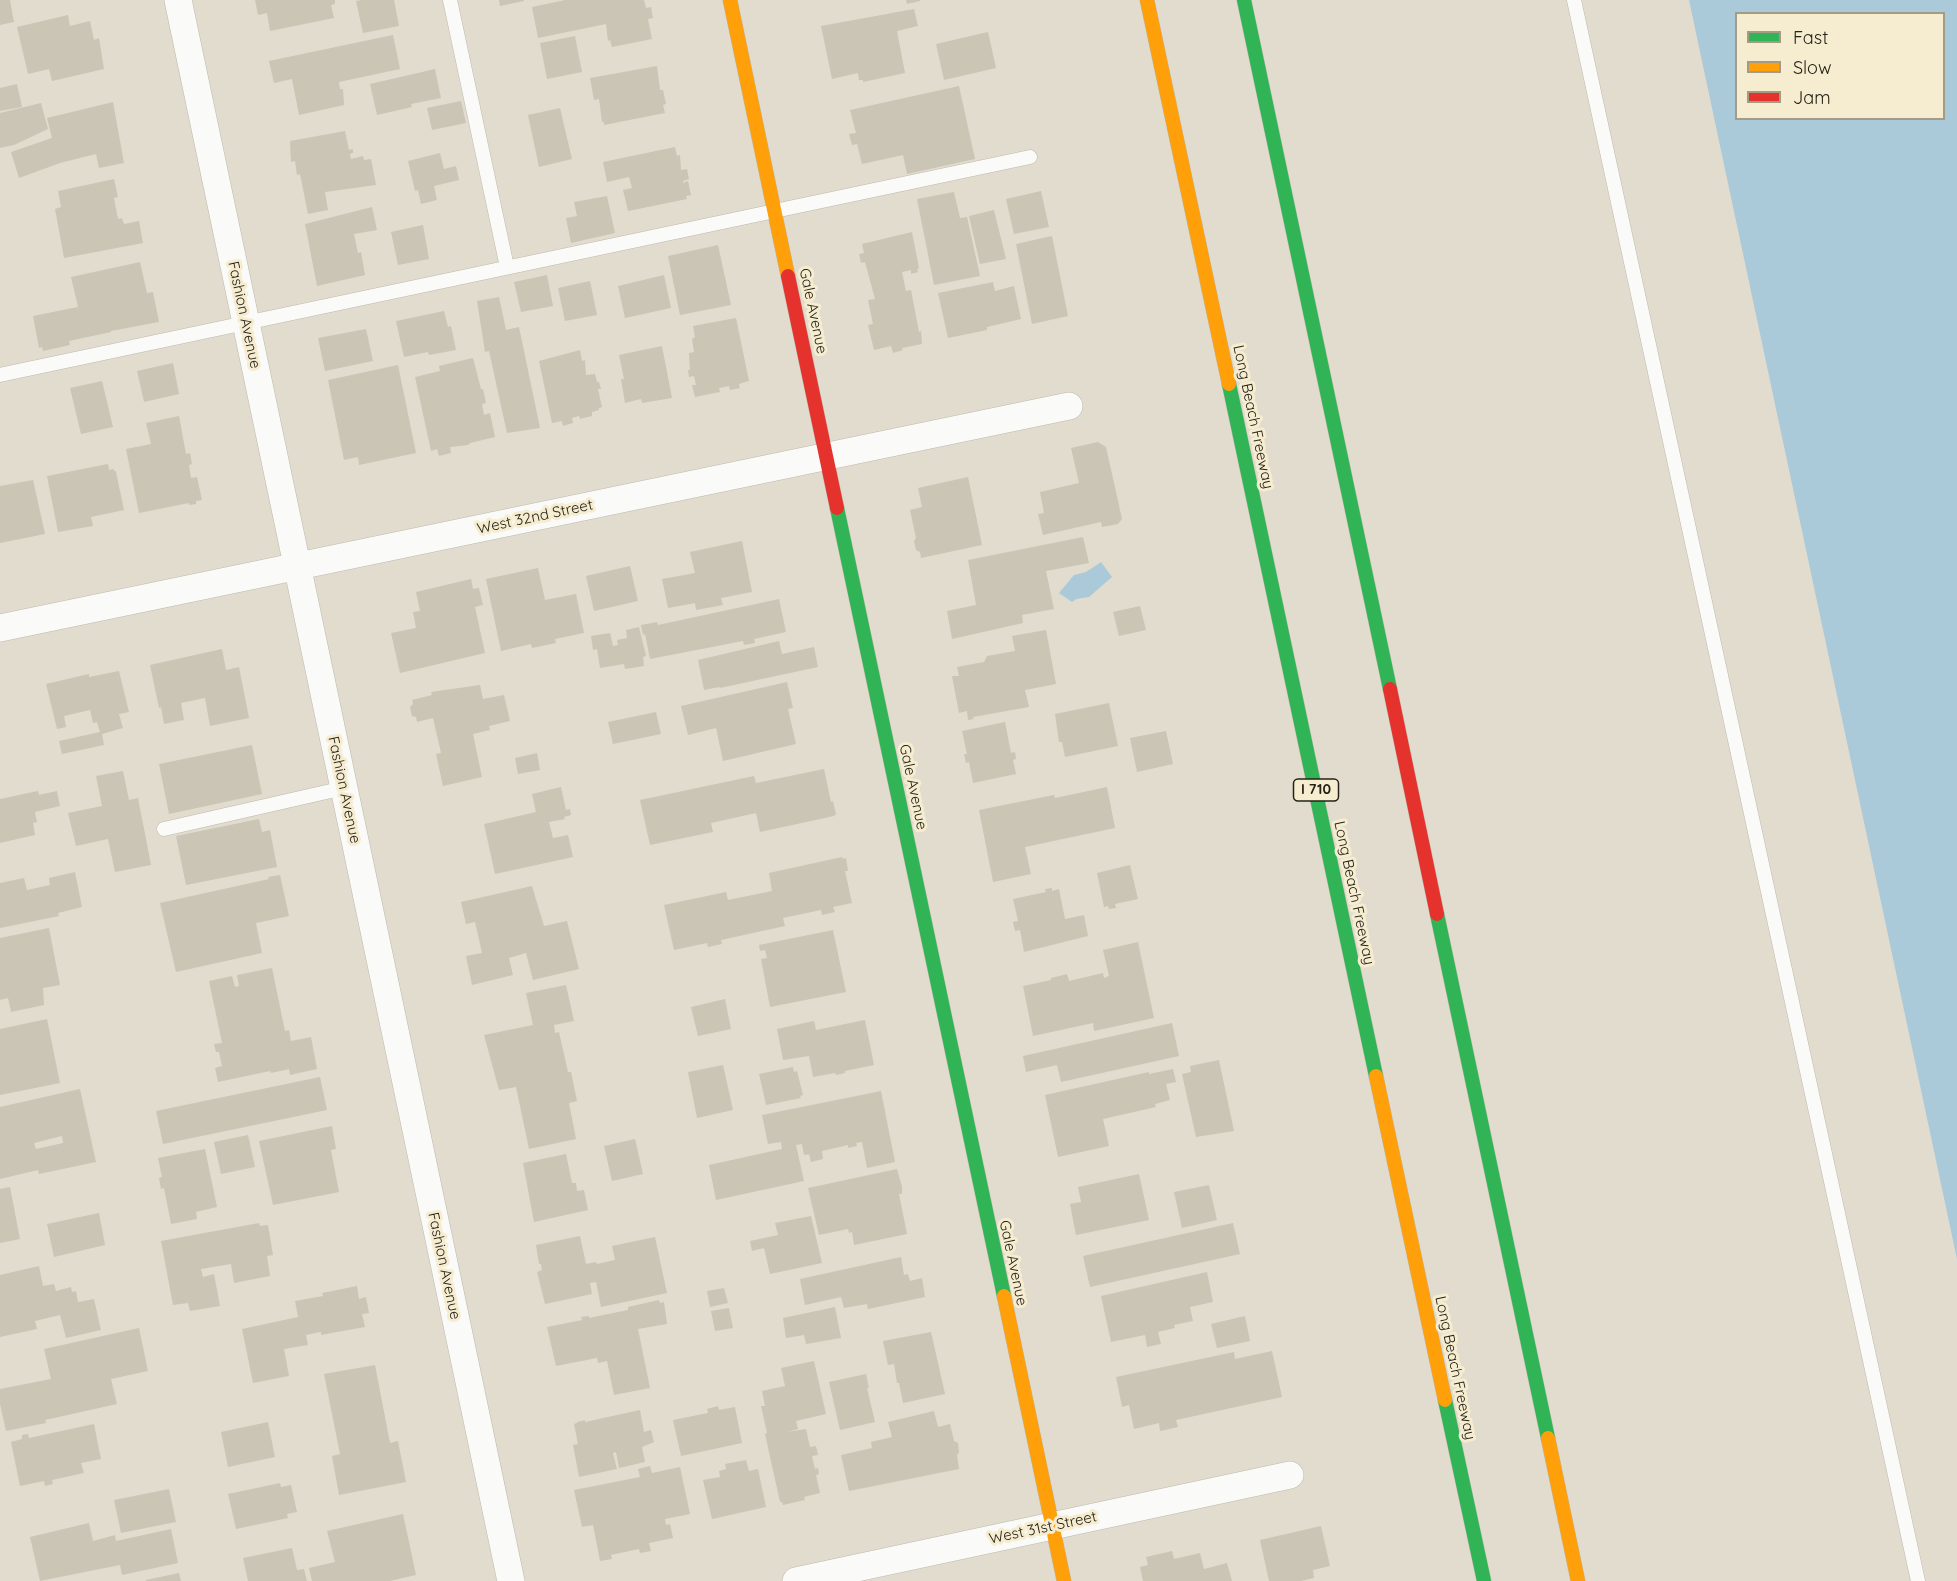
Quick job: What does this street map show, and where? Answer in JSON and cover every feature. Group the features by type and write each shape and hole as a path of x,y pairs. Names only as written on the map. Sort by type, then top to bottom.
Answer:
{"main road":[{"name":"Gale Avenue","path":"730,0 1064,1581"},
{"name":"Long Beach Freeway","path":"1148,0 1484,1581"},
{"path":"1244,0 1578,1581"}],"street":[{"name":"Fashion Avenue","path":"178,0 511,1581"},
{"name":"West 32nd Street","path":"0,628 1069,406"},
{"name":"West 31st Street","path":"796,1581 1290,1475"}],"lane":[{"path":"450,0 507,267"},
{"path":"1574,0 1918,1581"},
{"path":"0,375 1030,158"},
{"path":"164,829 344,788"}],"water":[{"path":"1689,0 1957,0 1957,1259"},
{"path":"1101,562 1112,577 1089,597 1072,602 1059,593 1074,575 1086,572"}],"building":[{"path":"0,0 10,0 14,22 0,25"},
{"path":"255,0 335,0 335,4 331,5 334,18 270,31 267,13 258,15"},
{"path":"394,0 399,26 363,33 356,1"},
{"path":"499,0 524,0 524,1 500,6"},
{"path":"565,0 644,0 646,8 651,7 653,18 648,19 652,39 612,47 610,40 608,41 606,24 538,38 532,7"},
{"path":"906,0 920,0 920,1 907,4"},
{"path":"914,9 918,26 897,31 905,73 863,82 859,80 858,73 832,79 821,26"},
{"path":"68,15 70,26 90,21 94,40 99,38 104,69 52,81 49,69 28,74 17,27"},
{"path":"988,32 996,68 944,80 936,44"},
{"path":"393,35 400,69 339,82 340,89 343,89 344,105 299,115 292,79 274,83 269,61"},
{"path":"575,36 582,72 547,79 540,43"},
{"path":"657,66 660,90 663,90 666,104 663,105 665,113 604,125 599,99 594,100 590,78"},
{"path":"435,69 441,98 411,104 412,107 377,115 370,84"},
{"path":"17,84 22,107 0,111 0,88"},
{"path":"959,86 975,159 907,174 903,155 862,164 857,144 852,145 849,134 856,133 850,110"},
{"path":"461,101 466,123 432,130 427,108"},
{"path":"113,102 124,163 99,168 96,154 60,163 19,178 11,152 52,138 47,118"},
{"path":"41,103 48,129 14,145 0,148 0,113"},
{"path":"560,108 572,159 539,167 528,115"},
{"path":"345,131 349,150 353,149 353,153 350,154 351,159 363,156 364,160 371,159 376,185 325,192 328,210 308,214 300,174 297,175 295,161 291,162 290,141"},
{"path":"675,147 677,156 680,155 681,170 687,169 689,179 683,183 688,181 691,195 686,196 687,199 628,211 623,190 632,188 629,177 607,182 603,162"},
{"path":"440,153 444,169 456,166 459,180 434,186 437,200 421,204 418,190 415,191 408,161"},
{"path":"114,179 118,197 114,198 118,219 122,218 124,224 139,221 143,243 64,258 55,209 61,207 58,191"},
{"path":"1041,191 1049,227 1014,234 1006,199"},
{"path":"954,192 960,218 967,217 980,276 934,285 917,199"},
{"path":"607,196 615,233 571,243 566,218 577,216 574,202"},
{"path":"372,207 377,230 354,234 358,253 361,252 365,275 317,286 305,224"},
{"path":"994,210 1006,259 980,264 969,216"},
{"path":"423,225 429,259 398,265 391,232"},
{"path":"912,232 918,272 911,274 911,270 902,272 906,291 911,290 922,344 902,348 903,350 893,353 891,346 874,350 868,325 873,324 868,300 875,299 865,262 861,263 859,254 864,253 862,244"},
{"path":"1052,236 1068,316 1032,324 1016,244"},
{"path":"718,245 731,305 680,315 668,256"},
{"path":"140,262 147,293 153,292 159,322 69,341 70,345 43,351 42,347 39,348 33,316 78,307 71,277"},
{"path":"547,275 553,306 521,312 514,282"},
{"path":"664,275 671,308 625,318 618,286"},
{"path":"590,281 597,315 565,321 558,288"},
{"path":"993,282 995,291 1014,286 1021,319 987,327 987,330 948,338 938,293"},
{"path":"499,297 506,330 519,327 540,428 507,433 489,351 485,352 477,301"},
{"path":"444,311 448,327 451,326 456,350 404,357 396,321"},
{"path":"736,318 749,381 739,384 740,388 730,390 729,386 719,388 720,392 695,397 692,385 696,385 694,376 689,377 688,370 690,370 689,353 694,352 693,326"},
{"path":"366,329 373,361 325,371 318,338"},
{"path":"662,346 672,398 642,403 641,399 625,403 621,379 624,379 619,355"},
{"path":"580,350 582,361 585,360 586,375 595,374 599,382 601,389 598,389 602,407 592,412 592,416 572,418 573,423 563,426 562,421 552,423 539,361"},
{"path":"473,358 486,403 482,404 484,415 490,413 495,437 468,445 450,447 451,453 439,456 437,449 431,451 415,377 440,371 439,366"},
{"path":"173,363 179,394 144,402 137,371"},
{"path":"398,365 416,453 359,465 358,457 344,460 328,380"},
{"path":"102,381 113,427 81,434 70,388"},
{"path":"179,416 186,454 190,453 191,478 197,477 202,500 196,501 196,504 189,505 189,503 139,513 126,449 151,444 146,423"},
{"path":"1098,442 1106,447 1122,519 1118,524 1102,527 1101,522 1043,535 1038,514 1044,513 1040,492 1079,483 1071,448"},
{"path":"108,464 109,470 113,469 116,472 124,510 91,517 93,526 58,532 47,476"},
{"path":"968,477 982,545 921,558 920,552 916,550 910,510 922,507 918,488"},
{"path":"33,480 45,534 0,543 0,486"},
{"path":"1083,537 1089,563 1046,571 1054,609 1022,615 1023,623 952,639 947,611 976,605 968,560"},
{"path":"742,541 752,592 721,598 723,605 696,610 695,603 668,608 662,579 695,573 690,552"},
{"path":"630,566 638,601 594,611 586,576"},
{"path":"538,568 545,600 576,594 584,633 555,639 556,643 532,648 531,644 501,651 486,579"},
{"path":"471,579 473,589 479,588 483,605 475,607 485,653 400,673 391,633 416,628 413,612 420,611 416,592"},
{"path":"779,599 786,632 754,639 755,643 744,645 743,641 650,659 641,625 657,622 658,625"},
{"path":"1140,606 1146,630 1119,636 1113,612"},
{"path":"639,627 646,656 643,657 644,666 625,669 624,664 600,668 597,649 593,650 591,636 610,633 613,646 618,645 617,640 627,638 626,630"},
{"path":"1046,630 1056,684 1025,690 1029,707 973,717 974,719 968,720 967,711 959,713 952,676 959,676 957,667 984,662 987,656 1015,651 1012,636"},
{"path":"779,641 782,654 814,647 818,667 704,690 698,660"},
{"path":"222,649 226,670 239,667 249,718 210,726 205,698 181,703 184,720 164,724 150,665"},
{"path":"119,671 129,712 119,714 123,728 102,734 104,745 62,754 59,741 100,732 97,722 93,723 90,710 64,716 66,727 57,729 46,684 89,674 89,677"},
{"path":"787,682 793,708 788,709 796,744 723,761 716,728 688,735 681,706"},
{"path":"480,685 483,699 504,695 510,721 489,726 490,730 473,734 482,777 443,786 436,754 441,753 433,718 417,722 416,717 412,716 410,707 413,704 412,700 432,695 431,692"},
{"path":"1109,703 1118,746 1065,757 1062,742 1059,742 1055,714"},
{"path":"656,712 661,734 613,744 608,722"},
{"path":"1005,722 1011,753 1015,752 1016,759 1013,760 1016,774 973,783 969,762 966,763 964,754 967,754 962,731"},
{"path":"1166,731 1173,764 1137,772 1130,738"},
{"path":"252,745 262,794 169,814 159,764"},
{"path":"537,753 540,770 518,774 515,758"},
{"path":"824,769 836,814 834,816 760,832 756,813 711,823 713,832 650,845 640,800 754,776 756,783"},
{"path":"123,771 129,800 138,798 151,865 115,872 108,839 76,846 68,813 102,806 96,776"},
{"path":"561,787 566,810 570,809 571,815 564,817 565,819 549,822 553,838 568,835 573,857 495,874 484,824 536,812 532,794"},
{"path":"1107,787 1115,828 1025,847 1031,874 993,882 979,810"},
{"path":"38,791 39,795 57,791 60,806 35,812 37,822 33,823 35,835 0,843 0,799"},
{"path":"259,819 262,832 270,830 277,867 186,885 176,836"},
{"path":"846,858 848,871 845,871 852,903 833,907 835,912 822,915 821,910 783,918 785,926 721,940 722,944 708,947 707,943 674,950 664,905 726,892 728,900 772,891 769,873"},
{"path":"1130,865 1138,899 1115,904 1116,908 1104,907 1097,873"},
{"path":"75,872 82,907 58,913 59,916 0,928 0,883 24,878 27,890 50,885 49,878"},
{"path":"280,875 289,916 256,923 262,953 176,972 160,903"},
{"path":"532,886 544,926 567,921 579,969 533,980 526,953 509,958 513,975 472,985 466,956 482,953 475,922 466,924 461,902"},
{"path":"1052,888 1052,891 1059,889 1065,919 1084,915 1088,936 1024,952 1020,930 1015,931 1013,922 1018,921 1013,899 1046,892 1045,889"},
{"path":"49,928 60,985 43,988 44,1005 11,1012 8,998 0,1000 0,938"},
{"path":"833,930 846,992 770,1007 761,959 767,958 765,950 760,951 759,945"},
{"path":"1138,942 1154,1018 1094,1031 1093,1023 1033,1036 1023,986 1067,974 1069,981 1103,973 1104,978 1109,976 1103,950"},
{"path":"272,968 285,1031 289,1030 291,1041 311,1037 317,1069 290,1075 289,1069 271,1073 270,1071 218,1082 215,1068 222,1066 219,1052 216,1052 214,1044 222,1043 209,981 232,976 235,987 239,986 237,975"},
{"path":"566,985 574,1021 554,1025 555,1033 559,1032 577,1101 569,1103 576,1139 529,1149 516,1087 499,1090 484,1035 533,1025 526,993"},
{"path":"725,999 731,1029 698,1036 691,1007"},
{"path":"47,1019 60,1083 0,1095 0,1029"},
{"path":"865,1020 874,1065 836,1075 835,1073 813,1077 809,1056 783,1060 777,1029 814,1021 816,1030"},
{"path":"1172,1023 1179,1056 1061,1082 1057,1065 1026,1072 1023,1056"},
{"path":"1219,1060 1234,1131 1196,1137 1182,1074 1191,1072 1190,1066"},
{"path":"723,1065 733,1110 697,1118 688,1072"},
{"path":"793,1067 794,1072 797,1071 803,1095 800,1096 801,1098 766,1105 759,1074"},
{"path":"1173,1069 1176,1082 1166,1084 1170,1100 1155,1104 1156,1107 1103,1119 1109,1146 1058,1157 1045,1095 1149,1072 1149,1074"},
{"path":"320,1077 327,1110 163,1144 156,1111"},
{"path":"80,1089 96,1162 39,1174 38,1170 0,1179 0,1107","holes":["62,1136 63,1143 36,1149 34,1143"]},
{"path":"881,1091 895,1162 867,1168 862,1142 856,1143 857,1146 848,1148 848,1145 822,1151 823,1159 811,1162 809,1154 804,1155 802,1144 796,1145 804,1181 716,1200 709,1165 782,1149 781,1142 768,1144 762,1115"},
{"path":"332,1126 336,1149 331,1150 339,1192 273,1205 259,1141"},
{"path":"248,1135 255,1167 221,1174 214,1142"},
{"path":"635,1139 643,1174 612,1181 604,1146"},
{"path":"205,1149 217,1207 196,1212 197,1219 171,1224 164,1188 161,1189 159,1178 162,1177 158,1158"},
{"path":"566,1154 572,1183 576,1183 577,1191 584,1190 588,1210 534,1222 523,1163"},
{"path":"897,1169 902,1187 902,1194 899,1194 907,1234 854,1245 852,1232 849,1233 848,1229 819,1235 808,1188"},
{"path":"1139,1174 1149,1220 1076,1235 1070,1204 1081,1202 1078,1187"},
{"path":"1209,1185 1217,1220 1182,1228 1174,1192"},
{"path":"10,1187 20,1239 0,1243 0,1189"},
{"path":"99,1213 105,1245 54,1257 47,1224"},
{"path":"811,1216 822,1263 770,1274 764,1248 752,1251 750,1241 778,1235 775,1223"},
{"path":"259,1223 260,1226 268,1225 273,1255 267,1256 270,1276 234,1283 231,1264 201,1269 203,1277 214,1274 220,1306 190,1311 188,1303 173,1305 161,1241"},
{"path":"1233,1223 1240,1254 1090,1287 1083,1256"},
{"path":"580,1236 586,1264 615,1260 612,1246 655,1237 667,1293 601,1307 596,1282 590,1283 592,1294 545,1304 537,1272 542,1270 536,1245"},
{"path":"901,1257 904,1275 908,1274 910,1281 922,1278 925,1297 868,1309 867,1304 844,1308 841,1297 805,1305 800,1279"},
{"path":"39,1266 43,1286 54,1284 56,1291 71,1287 72,1292 76,1291 78,1302 94,1299 101,1330 66,1338 60,1315 35,1321 37,1329 0,1337 0,1275"},
{"path":"1207,1272 1213,1302 1190,1307 1193,1321 1174,1325 1175,1328 1158,1332 1161,1344 1147,1347 1145,1335 1111,1342 1101,1296"},
{"path":"357,1286 359,1299 366,1297 369,1313 362,1314 365,1327 321,1335 321,1332 306,1335 308,1345 284,1349 289,1376 253,1383 242,1329 298,1317 295,1301"},
{"path":"724,1288 728,1303 710,1307 707,1291"},
{"path":"659,1300 660,1303 664,1302 667,1324 638,1329 650,1388 614,1395 607,1361 598,1363 597,1358 556,1366 547,1327 582,1320 581,1317 589,1316 589,1318 628,1310 628,1307"},
{"path":"835,1307 841,1338 806,1344 804,1335 786,1338 783,1318"},
{"path":"729,1308 733,1328 715,1331 711,1311"},
{"path":"1245,1316 1250,1341 1217,1348 1211,1324"},
{"path":"139,1328 148,1371 111,1379 117,1404 6,1431 0,1404 0,1389 51,1379 44,1349"},
{"path":"931,1332 945,1394 903,1403 894,1364 888,1365 883,1341"},
{"path":"1272,1351 1282,1397 1176,1420 1178,1427 1160,1431 1159,1423 1134,1429 1129,1405 1122,1407 1116,1377 1234,1352 1235,1359"},
{"path":"814,1361 826,1414 796,1421 798,1429 787,1432 806,1429 810,1447 816,1446 818,1455 812,1456 815,1469 818,1468 819,1474 816,1475 820,1493 804,1497 805,1500 783,1505 780,1502 765,1434 767,1433 761,1406 765,1406 762,1391 785,1386 781,1368"},
{"path":"375,1365 390,1443 398,1441 406,1482 339,1495 332,1456 340,1454 324,1374"},
{"path":"866,1374 875,1422 840,1430 829,1382"},
{"path":"718,1406 719,1410 735,1407 742,1443 681,1456 673,1420 708,1413 707,1409"},
{"path":"640,1410 644,1432 651,1430 654,1442 642,1447 645,1462 619,1468 616,1452 613,1453 617,1469 579,1477 573,1445 578,1444 574,1424"},
{"path":"934,1411 938,1427 950,1424 954,1441 958,1443 959,1469 849,1491 841,1455 872,1448 871,1442 892,1437 888,1422"},
{"path":"268,1422 275,1457 228,1467 221,1432"},
{"path":"94,1424 101,1459 81,1463 84,1473 52,1480 53,1484 45,1486 44,1481 20,1486 11,1442 22,1439 22,1435 28,1434 29,1438"},
{"path":"746,1460 749,1471 758,1469 766,1507 712,1519 703,1480 720,1477 719,1471 726,1469 725,1464"},
{"path":"650,1466 652,1473 680,1467 690,1514 665,1519 666,1525 670,1524 673,1538 649,1543 651,1551 640,1553 639,1549 611,1555 612,1559 600,1561 593,1525 582,1527 574,1490 640,1477 638,1469"},
{"path":"280,1483 281,1487 291,1485 297,1512 287,1514 288,1518 236,1529 228,1494"},
{"path":"169,1489 176,1522 121,1533 114,1500"},
{"path":"403,1514 416,1575 390,1581 312,1581 309,1568 335,1562 327,1531"},
{"path":"89,1523 93,1541 115,1535 116,1541 171,1529 178,1563 122,1575 120,1565 40,1581 30,1537"},
{"path":"1321,1526 1330,1566 1313,1570 1314,1578 1301,1581 1269,1581 1260,1540"},
{"path":"292,1548 297,1570 304,1569 307,1581 248,1581 243,1558"},
{"path":"1172,1551 1174,1559 1200,1553 1204,1569 1227,1563 1232,1581 1143,1581 1140,1567 1148,1565 1146,1557"},
{"path":"179,1573 181,1581 146,1581 146,1580"}],"traffic: fast":[{"path":"1244,0 1390,689"},
{"path":"1229,384 1376,1076"},
{"path":"837,508 1004,1296"},
{"path":"1437,914 1548,1438"},
{"path":"1445,1400 1484,1581"}],"traffic: slow":[{"path":"730,0 788,276"},
{"path":"1147,0 1229,384"},
{"path":"1376,1076 1445,1400"},
{"path":"1004,1296 1064,1581"},
{"path":"1548,1438 1578,1581"}],"traffic: jam":[{"path":"788,276 837,508"},
{"path":"1390,689 1437,914"}]}
